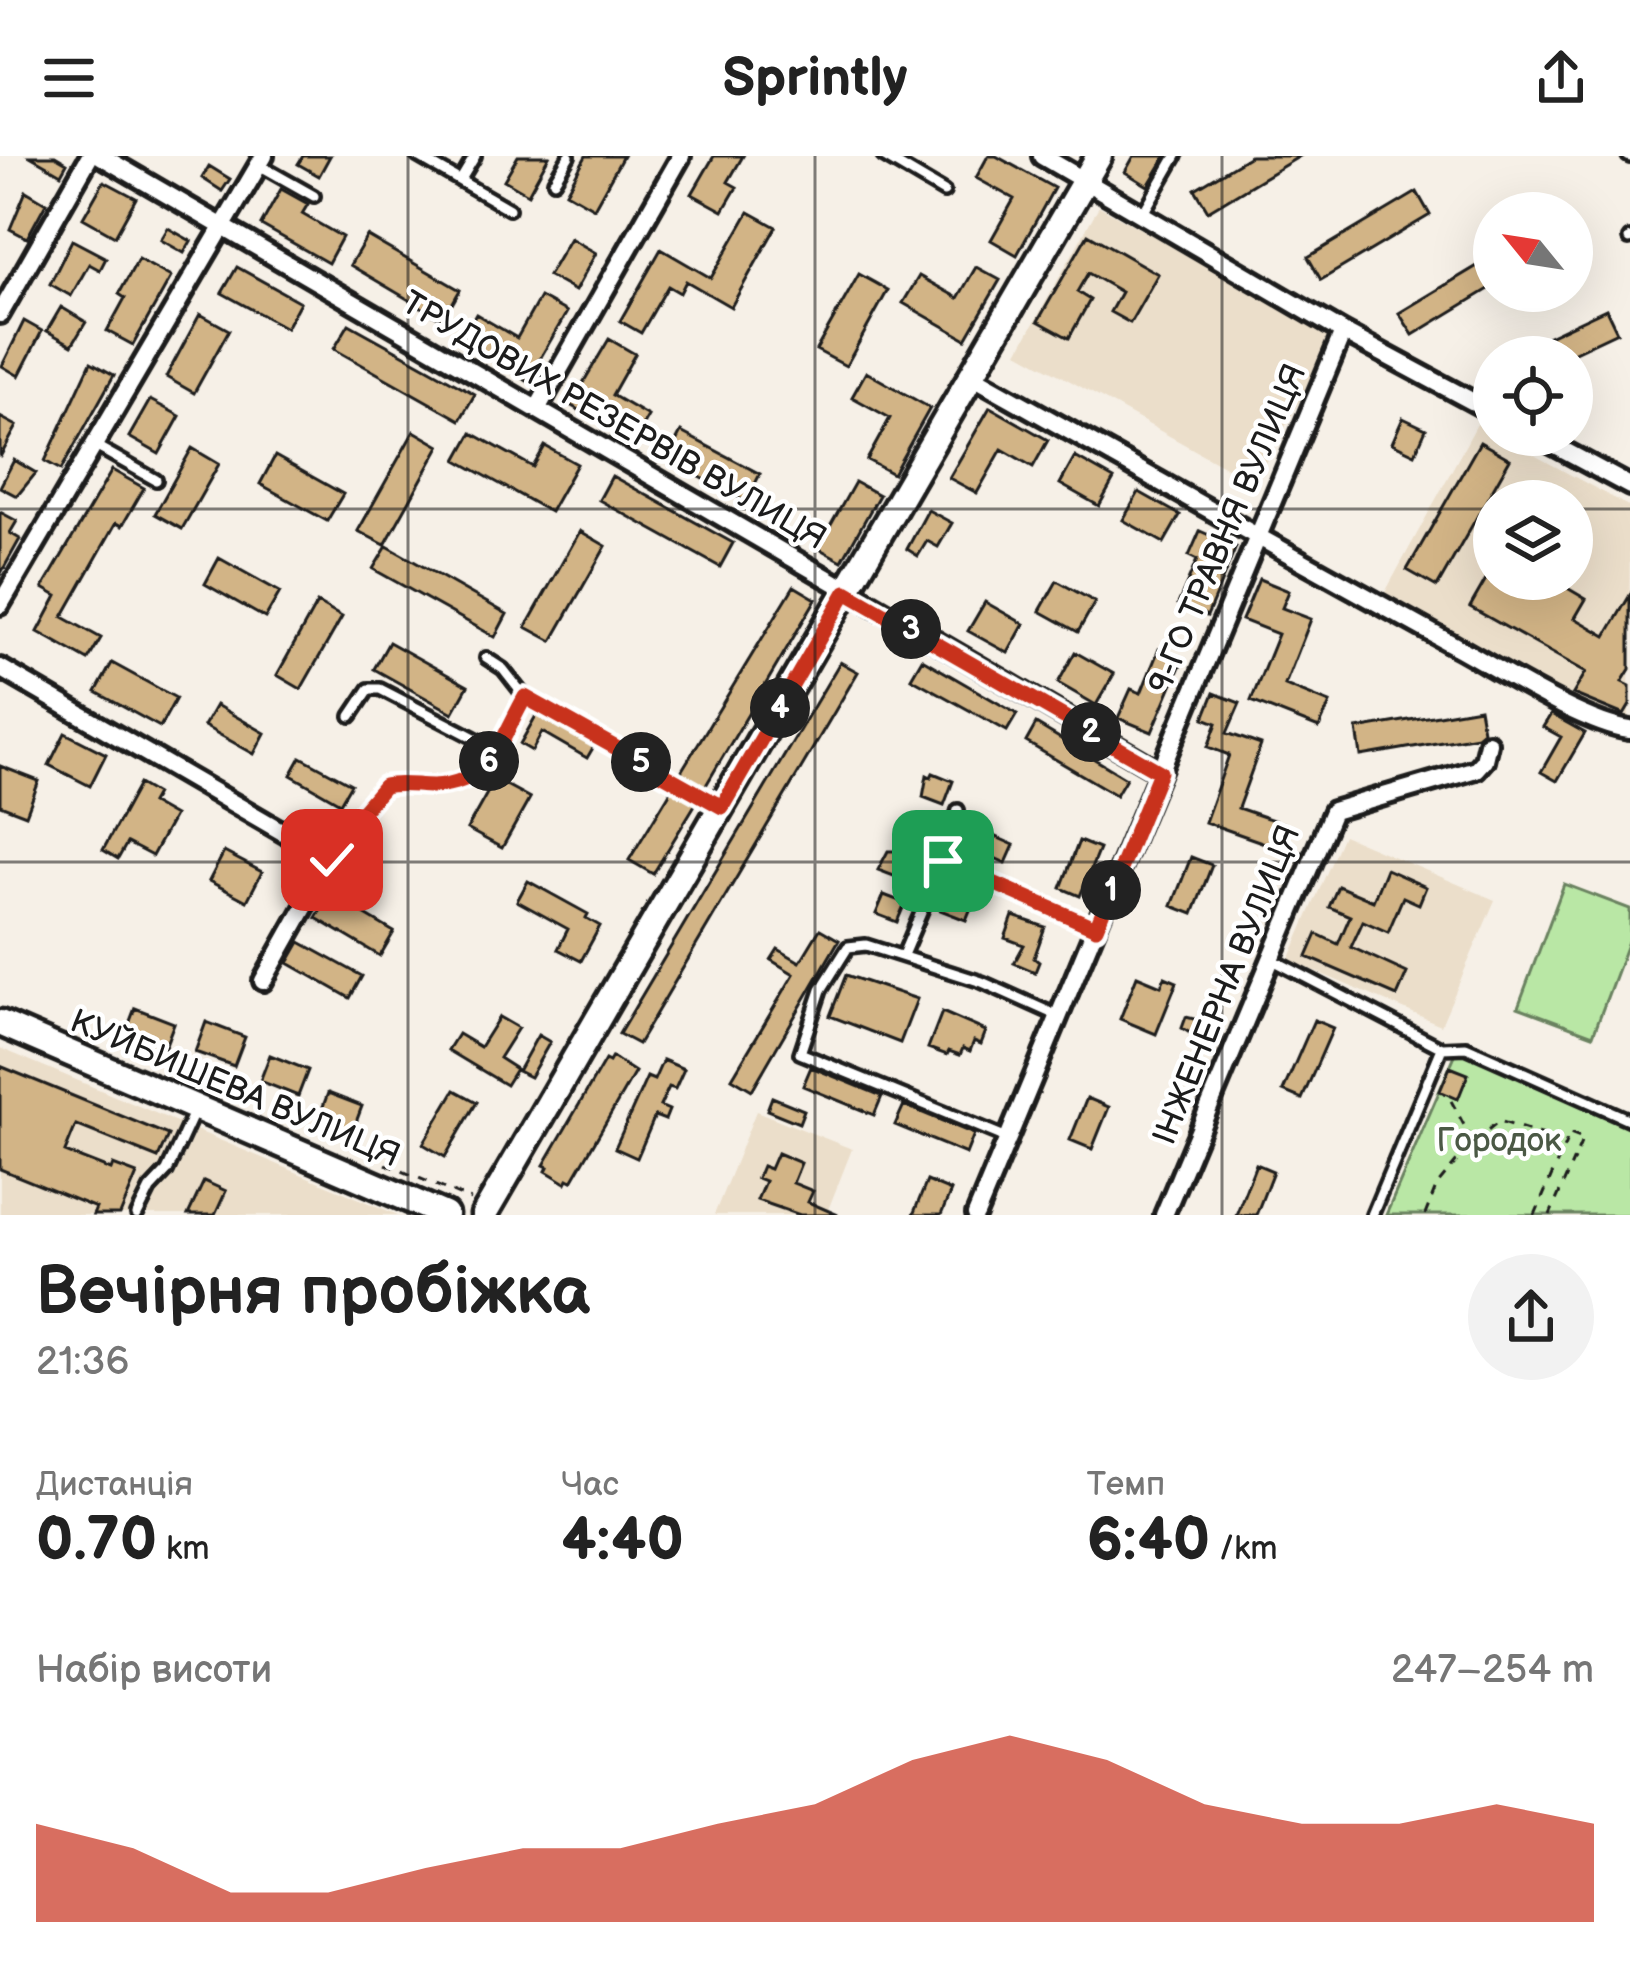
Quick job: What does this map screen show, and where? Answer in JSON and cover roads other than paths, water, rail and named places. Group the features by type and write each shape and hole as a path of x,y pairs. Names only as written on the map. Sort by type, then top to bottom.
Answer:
{"main road":[{"path":"486,1211 1099,156"},
{"name":"КУЙБИШЕВА ВУЛИЦЯ","path":"0,1023 445,1215"}],"street":[{"path":"0,314 90,156"},
{"name":"ТРУДОВИХ РЕЗЕРВІВ ВУЛИЦЯ","path":"101,156 1160,772"},
{"path":"1042,156 1343,332 1473,402"},
{"path":"0,605 261,160"},
{"path":"537,410 678,161"},
{"name":"9-ГО ТРАВНЯ ВУЛИЦЯ","path":"976,1215 1343,332"},
{"path":"972,376 1540,691 1616,728 1630,730"},
{"path":"1574,456 1630,486"},
{"path":"0,668 332,860 263,981"},
{"name":"ІНЖЕНЕРНА ВУЛИЦЯ","path":"1164,1215 1333,811 1476,769 1488,743"}],"lane":[{"path":"417,156 509,208"},
{"path":"460,181 475,156"},
{"path":"554,181 569,156"},
{"path":"658,156 678,161"},
{"path":"883,156 944,191"},
{"path":"1142,214 1176,156"},
{"path":"261,160 314,196"},
{"path":"94,445 156,480"},
{"path":"487,658 503,669 525,697 722,807"},
{"path":"351,716 364,693 380,689 496,748"},
{"path":"332,860 355,820 384,786 465,782 483,769 525,697"},
{"path":"903,955 943,861 958,811"},
{"path":"943,861 1096,928"},
{"path":"1007,1138 800,1053 821,990 848,946 866,945 982,982 1059,1016"},
{"path":"1269,958 1442,1048 1466,1047 1630,1120"},
{"path":"1372,1215 1442,1048"},
{"path":"137,1215 150,1189 167,1171 196,1108"}],"park label":[{"name":"Городок","path":"1499,1141"}]}
